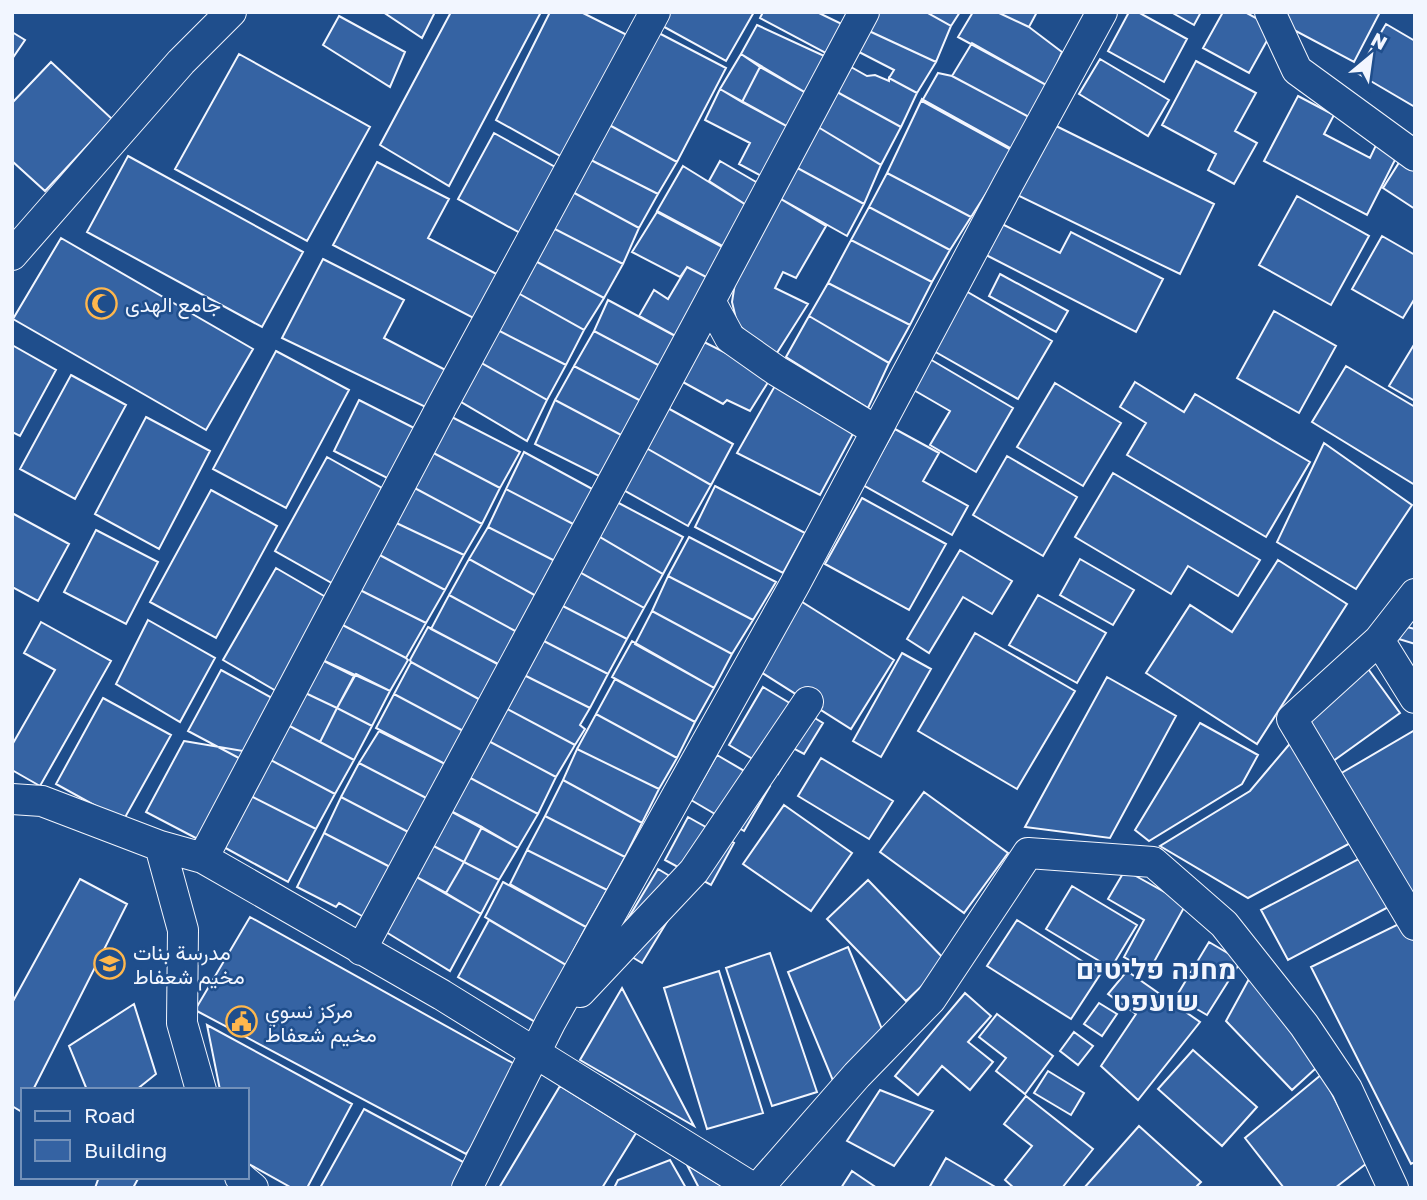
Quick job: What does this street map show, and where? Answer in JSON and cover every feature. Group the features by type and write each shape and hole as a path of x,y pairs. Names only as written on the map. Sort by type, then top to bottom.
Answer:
{"street":[{"path":"12,255 181,62 231,12"},
{"path":"203,858 443,404 655,12"},
{"path":"361,950 864,12"},
{"path":"467,1188 551,1023 795,584 875,430 1102,12"},
{"path":"1270,12 1297,70 1415,156"},
{"path":"710,301 730,338 778,371 875,430"},
{"path":"1415,594 1379,640 1292,719 1415,925"},
{"path":"1379,640 1415,698"},
{"path":"551,1023 694,871 808,702"},
{"path":"12,799 42,801 160,846 203,858 442,995 755,1188 857,1075 931,999 1028,853 1153,862 1224,924 1304,1025 1348,1089 1393,1188"},
{"path":"160,846 183,930 181,1023 200,1088"}],"building":[{"path":"383,12 435,12 422,38"},
{"path":"451,12 541,12 449,186 380,145"},
{"path":"550,12 581,12 633,38 571,162 496,120"},
{"path":"662,12 754,12 726,61 657,23"},
{"path":"763,12 817,12 850,28 835,58 760,18"},
{"path":"868,12 926,12 951,26 936,62 869,31"},
{"path":"926,12 960,12 951,26"},
{"path":"973,12 997,12 1029,27 1062,52 1048,86 958,37"},
{"path":"997,12 1037,12 1029,27"},
{"path":"1129,12 1138,12 1187,39 1164,82 1108,51"},
{"path":"1171,12 1201,12 1194,25"},
{"path":"1223,12 1245,12 1274,28 1249,73 1203,48"},
{"path":"1281,12 1380,12 1354,62 1277,21"},
{"path":"339,16 405,52 390,87 323,45"},
{"path":"1386,24 1415,41 1415,107 1357,73"},
{"path":"757,25 833,60 813,97 741,54"},
{"path":"653,30 726,68 677,162 602,121"},
{"path":"869,31 936,62 917,93 889,78 894,70 859,52"},
{"path":"12,32 25,40 12,59"},
{"path":"972,43 1048,86 1029,117 952,76"},
{"path":"239,54 370,127 307,241 175,169"},
{"path":"741,54 760,67 742,102 720,89"},
{"path":"1100,59 1169,100 1148,136 1079,94"},
{"path":"1196,61 1256,93 1235,131 1257,143 1234,184 1208,170 1216,154 1162,125"},
{"path":"51,62 112,119 45,191 12,161 12,103"},
{"path":"760,67 813,97 790,128 742,102"},
{"path":"851,67 867,76 875,75 889,81 889,78 917,93 901,127 837,92"},
{"path":"938,73 952,76 1029,117 1015,152 922,101"},
{"path":"720,89 790,128 765,178 739,164 750,143 705,120"},
{"path":"837,92 901,127 881,165 818,127"},
{"path":"1298,96 1334,115 1324,134 1370,158 1377,143 1398,154 1367,215 1264,161"},
{"path":"922,99 1014,150 971,217 887,173"},
{"path":"602,121 677,162 658,194 585,157"},
{"path":"1050,123 1214,204 1180,274 1015,194"},
{"path":"818,127 881,165 864,204 790,164"},
{"path":"494,133 555,167 520,233 458,199"},
{"path":"128,156 303,252 262,327 87,232"},
{"path":"585,157 658,194 639,228 567,189"},
{"path":"720,161 763,186 751,208 709,181"},
{"path":"1400,161 1415,171 1415,209 1383,188"},
{"path":"377,162 449,199 428,238 506,279 483,323 333,245"},
{"path":"790,164 864,204 847,236 774,195"},
{"path":"683,166 751,208 728,249 657,211"},
{"path":"887,173 971,217 950,250 869,207"},
{"path":"567,189 639,228 623,264 547,225"},
{"path":"774,195 826,226 796,278 783,272 775,288 808,304 775,356 737,323 732,302 737,270"},
{"path":"1297,196 1369,236 1331,305 1259,265"},
{"path":"869,207 950,250 932,282 851,240"},
{"path":"657,212 728,250 710,279 687,267 680,277 632,252"},
{"path":"1002,224 1060,253 1071,232 1163,279 1136,332 986,255"},
{"path":"547,225 623,264 604,298 528,257"},
{"path":"1382,236 1415,255 1415,298 1403,318 1352,289"},
{"path":"61,238 253,349 206,430 13,319"},
{"path":"851,240 932,282 910,325 828,283"},
{"path":"528,257 604,298 584,330 509,288"},
{"path":"323,259 404,300 384,338 457,376 438,413 282,338"},
{"path":"687,267 710,279 679,338 639,316 654,290 668,299"},
{"path":"1000,274 1068,311 1056,332 989,296"},
{"path":"828,283 910,325 889,363 809,316"},
{"path":"959,287 1052,341 1018,399 925,346"},
{"path":"509,288 584,330 566,365 488,325"},
{"path":"608,300 679,338 662,367 594,331"},
{"path":"1274,311 1336,346 1299,413 1237,378"},
{"path":"809,316 889,363 868,408 786,357"},
{"path":"488,325 566,365 547,400 471,357"},
{"path":"594,331 662,367 643,402 574,366"},
{"path":"702,341 772,376 750,411 727,400 723,404 681,381"},
{"path":"1415,343 1415,401 1389,386"},
{"path":"12,345 56,370 20,436 12,432"},
{"path":"276,351 349,390 286,508 213,469"},
{"path":"923,355 1013,408 976,472 930,445 950,411 905,385"},
{"path":"471,357 547,400 527,441 451,396"},
{"path":"574,366 643,402 623,436 555,400"},
{"path":"1346,366 1415,407 1415,485 1312,422"},
{"path":"71,375 126,405 75,499 20,469"},
{"path":"1135,382 1184,412 1195,394 1310,462 1266,537 1127,455 1146,423 1120,407"},
{"path":"1055,383 1121,423 1083,486 1017,447"},
{"path":"776,384 855,430 820,495 737,453"},
{"path":"359,400 420,431 395,482 334,451"},
{"path":"555,400 623,436 599,476 535,444"},
{"path":"664,406 733,444 711,485 641,445"},
{"path":"442,412 520,452 500,488 424,448"},
{"path":"146,417 210,451 159,549 95,514"},
{"path":"895,429 939,453 923,481 968,506 952,535 863,485"},
{"path":"1324,443 1412,505 1356,589 1277,542"},
{"path":"641,445 711,485 688,526 620,488"},
{"path":"424,448 500,488 482,524 409,485"},
{"path":"524,452 596,491 577,526 506,489"},
{"path":"1007,456 1077,497 1043,556 973,515"},
{"path":"327,457 396,496 344,590 275,551"},
{"path":"1113,473 1260,560 1238,596 1188,566 1171,594 1075,537"},
{"path":"409,485 482,524 464,555 390,520"},
{"path":"715,486 805,533 783,573 695,527"},
{"path":"506,489 577,526 557,562 488,527"},
{"path":"211,490 277,526 216,638 150,602"},
{"path":"862,498 946,544 909,610 825,564"},
{"path":"613,500 683,537 663,574 595,534"},
{"path":"12,513 69,544 38,601 12,587"},
{"path":"390,520 464,555 445,590 374,552"},
{"path":"488,527 557,562 538,597 469,559"},
{"path":"96,530 158,562 126,624 64,592"},
{"path":"595,534 663,574 644,608 576,570"},
{"path":"689,537 776,582 753,620 668,576"},
{"path":"960,550 1012,581 992,614 963,597 929,653 907,639"},
{"path":"374,552 445,590 426,623 356,588"},
{"path":"469,559 538,597 519,633 449,595"},
{"path":"1080,559 1134,590 1113,625 1060,595"},
{"path":"1278,560 1347,604 1257,744 1146,673 1190,605 1232,632"},
{"path":"276,568 336,603 283,695 223,660"},
{"path":"576,570 644,608 627,639 557,603"},
{"path":"668,576 753,620 732,654 652,611"},
{"path":"352,586 426,623 406,658 331,619"},
{"path":"449,595 519,633 500,665 431,629"},
{"path":"1038,595 1106,633 1077,683 1009,645"},
{"path":"799,600 894,660 851,729 756,669"},
{"path":"557,603 627,639 608,674 536,637"},
{"path":"652,611 732,654 714,688 635,644"},
{"path":"148,620 215,658 180,722 116,684"},
{"path":"335,621 408,660 390,691 318,658"},
{"path":"41,622 111,661 40,786 12,770 12,745 55,670 24,653"},
{"path":"1403,626 1415,629 1415,644 1399,639"},
{"path":"428,627 505,668 486,703 411,662"},
{"path":"975,633 1075,691 1017,789 918,731"},
{"path":"536,637 608,674 590,708 516,671"},
{"path":"632,641 714,688 695,722 612,677"},
{"path":"902,653 931,669 881,757 853,741"},
{"path":"318,658 354,676 337,708 299,690"},
{"path":"411,662 486,703 469,734 394,694"},
{"path":"1366,666 1400,713 1329,764 1295,718"},
{"path":"221,670 283,704 250,764 188,731"},
{"path":"516,671 590,708 580,725 585,729 575,745 498,704"},
{"path":"356,674 390,691 372,726 337,708"},
{"path":"1107,677 1176,716 1110,838 1025,827"},
{"path":"615,679 695,722 677,758 596,714"},
{"path":"763,687 823,723 804,754 793,748 778,774 729,745"},
{"path":"299,690 337,708 320,742 284,723"},
{"path":"394,694 469,734 451,767 376,728"},
{"path":"103,698 171,735 123,821 56,784"},
{"path":"498,704 575,745 556,777 481,737"},
{"path":"337,708 372,726 354,760 320,742"},
{"path":"596,714 677,758 659,789 577,749"},
{"path":"284,723 354,760 335,794 265,757"},
{"path":"1200,723 1258,755 1242,784 1149,841 1135,830"},
{"path":"1415,730 1415,899 1338,775"},
{"path":"379,731 451,767 432,801 359,763"},
{"path":"1298,734 1356,840 1248,898 1160,846 1250,791"},
{"path":"481,737 556,777 538,814 461,773"},
{"path":"184,741 249,752 213,847 146,812"},
{"path":"577,749 659,789 642,823 563,780"},
{"path":"717,755 770,786 744,831 691,800"},
{"path":"265,757 335,794 316,829 245,793"},
{"path":"821,758 893,801 869,839 798,796"},
{"path":"359,763 432,801 414,835 341,797"},
{"path":"461,773 538,814 518,848 443,807"},
{"path":"563,780 642,823 625,857 545,816"},
{"path":"924,792 1008,853 964,913 880,852"},
{"path":"249,795 316,829 288,882 220,845"},
{"path":"341,797 414,835 396,870 324,833"},
{"path":"784,805 852,853 811,911 743,864"},
{"path":"443,807 482,827 464,862 426,842"},
{"path":"545,816 625,857 607,890 527,850"},
{"path":"688,817 734,843 711,885 665,860"},
{"path":"482,827 518,848 499,880 464,862"},
{"path":"324,833 396,870 369,920 339,903 336,907 297,887"},
{"path":"426,842 464,862 446,893 411,874"},
{"path":"527,850 607,890 586,927 510,884"},
{"path":"1370,853 1396,903 1288,960 1261,910"},
{"path":"464,862 499,880 481,914 446,893"},
{"path":"658,869 688,887 642,963 612,945"},
{"path":"1125,870 1186,904 1149,971 1124,957 1144,920 1108,899"},
{"path":"411,874 481,914 450,971 381,929"},
{"path":"80,879 127,904 34,1088 21,1088 21,1111 12,1106 12,1003"},
{"path":"868,880 947,962 906,1001 827,919"},
{"path":"503,882 586,927 566,965 485,917"},
{"path":"1072,886 1137,925 1111,968 1046,929"},
{"path":"250,917 527,1071 466,1154 195,1010"},
{"path":"1413,917 1415,1162 1411,1164 1311,967"},
{"path":"489,920 566,965 537,1023 458,977"},
{"path":"1017,920 1101,973 1071,1019 987,966"},
{"path":"1209,942 1241,961 1207,1015 1176,997"},
{"path":"848,947 884,1034 836,1088 788,972"},
{"path":"770,953 817,1092 772,1106 726,968"},
{"path":"719,971 763,1113 707,1129 664,988"},
{"path":"1127,971 1200,1022 1138,1100 1101,1066 1136,1014 1108,994"},
{"path":"1249,979 1326,1059 1292,1090 1226,1021"},
{"path":"622,988 694,1126 580,1060"},
{"path":"965,993 991,1016 968,1042 993,1062 970,1090 942,1066 918,1095 895,1076"},
{"path":"1099,1003 1117,1014 1102,1036 1084,1024"},
{"path":"134,1004 156,1074 138,1088 86,1088 69,1046"},
{"path":"997,1014 1053,1056 1025,1094 996,1071 1006,1058 979,1037"},
{"path":"207,1025 352,1104 307,1188 292,1188 248,1164 248,1088 220,1088"},
{"path":"1074,1032 1093,1046 1078,1065 1060,1051"},
{"path":"1193,1050 1257,1107 1222,1146 1158,1089"},
{"path":"1048,1071 1084,1093 1071,1115 1034,1093"},
{"path":"1322,1074 1367,1163 1335,1188 1284,1188 1245,1138"},
{"path":"560,1086 636,1133 602,1188 499,1188"},
{"path":"880,1090 933,1111 894,1166 847,1141"},
{"path":"1026,1096 1093,1149 1062,1188 1014,1188 1005,1180 1032,1146 1004,1124"},
{"path":"364,1109 465,1163 453,1188 320,1188"},
{"path":"1139,1126 1201,1182 1195,1188 1084,1188"},
{"path":"946,1158 997,1188 929,1188"},
{"path":"670,1160 686,1188 614,1188 618,1180"},
{"path":"687,1165 725,1188 699,1188"},
{"path":"852,1171 877,1188 841,1188"},
{"path":"98,1179 138,1179 133,1188 95,1188"}],"place":[{"name":"جامع الهدى","path":"102,304"},
{"name":"مدرسة بنات مخيم شعفاط","path":"110,964"},
{"name":"مركز نسوي مخيم شعفاط","path":"242,1022"}],"district":[{"name":"מחנה פליטים שועפט","path":"1156,984"}]}
